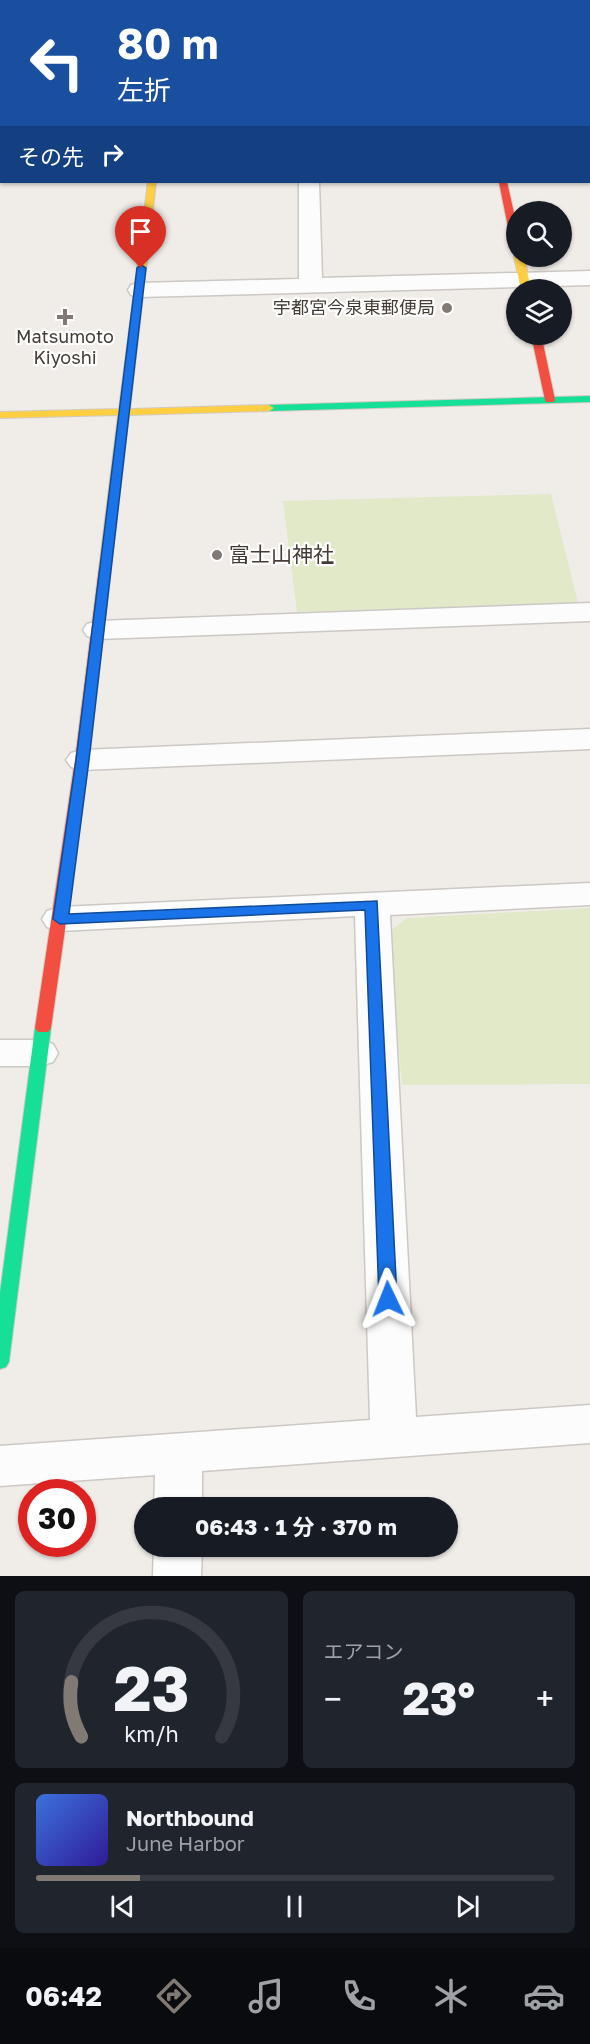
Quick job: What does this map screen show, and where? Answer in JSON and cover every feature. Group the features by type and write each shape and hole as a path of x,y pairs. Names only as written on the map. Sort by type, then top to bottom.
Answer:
{"street":[{"path":"0,1362 39,1053 82,760 152,183"},
{"path":"309,183 311,286"},
{"path":"503,183 507,201"},
{"path":"572,280 590,278"},
{"path":"139,290 506,285"},
{"path":"538,345 550,400"},
{"path":"0,415 590,399"},
{"path":"98,630 590,612"},
{"path":"82,760 590,740"},
{"path":"60,919 590,894"},
{"path":"372,905 394,1438"},
{"path":"0,1053 39,1053"},
{"path":"0,1466 590,1424"},
{"path":"178,1497 179,1454"},
{"path":"177,1576 178,1557"}],"green space":[{"path":"551,494 578,603 297,612 283,501"},
{"path":"590,908 590,1084 402,1085 389,932 407,918"}],"traffic: fast":[{"path":"269,408 590,399"},
{"path":"0,1362 43,1028"}],"traffic: slow":[{"path":"105,568 152,183"},
{"path":"521,267 524,279"},
{"path":"0,415 269,408"}],"traffic: jam":[{"path":"503,183 507,201"},
{"path":"538,345 550,400"},
{"path":"43,1028 82,760 105,568"}],"place":[{"name":"宇都宮今泉東郵便局","path":"447,308"},
{"name":"Matsumoto Kiyoshi","path":"65,317"},
{"name":"富士山神社","path":"217,555"}],"route":[{"path":"141,268 82,760 60,919 372,905 388,1299"}]}
